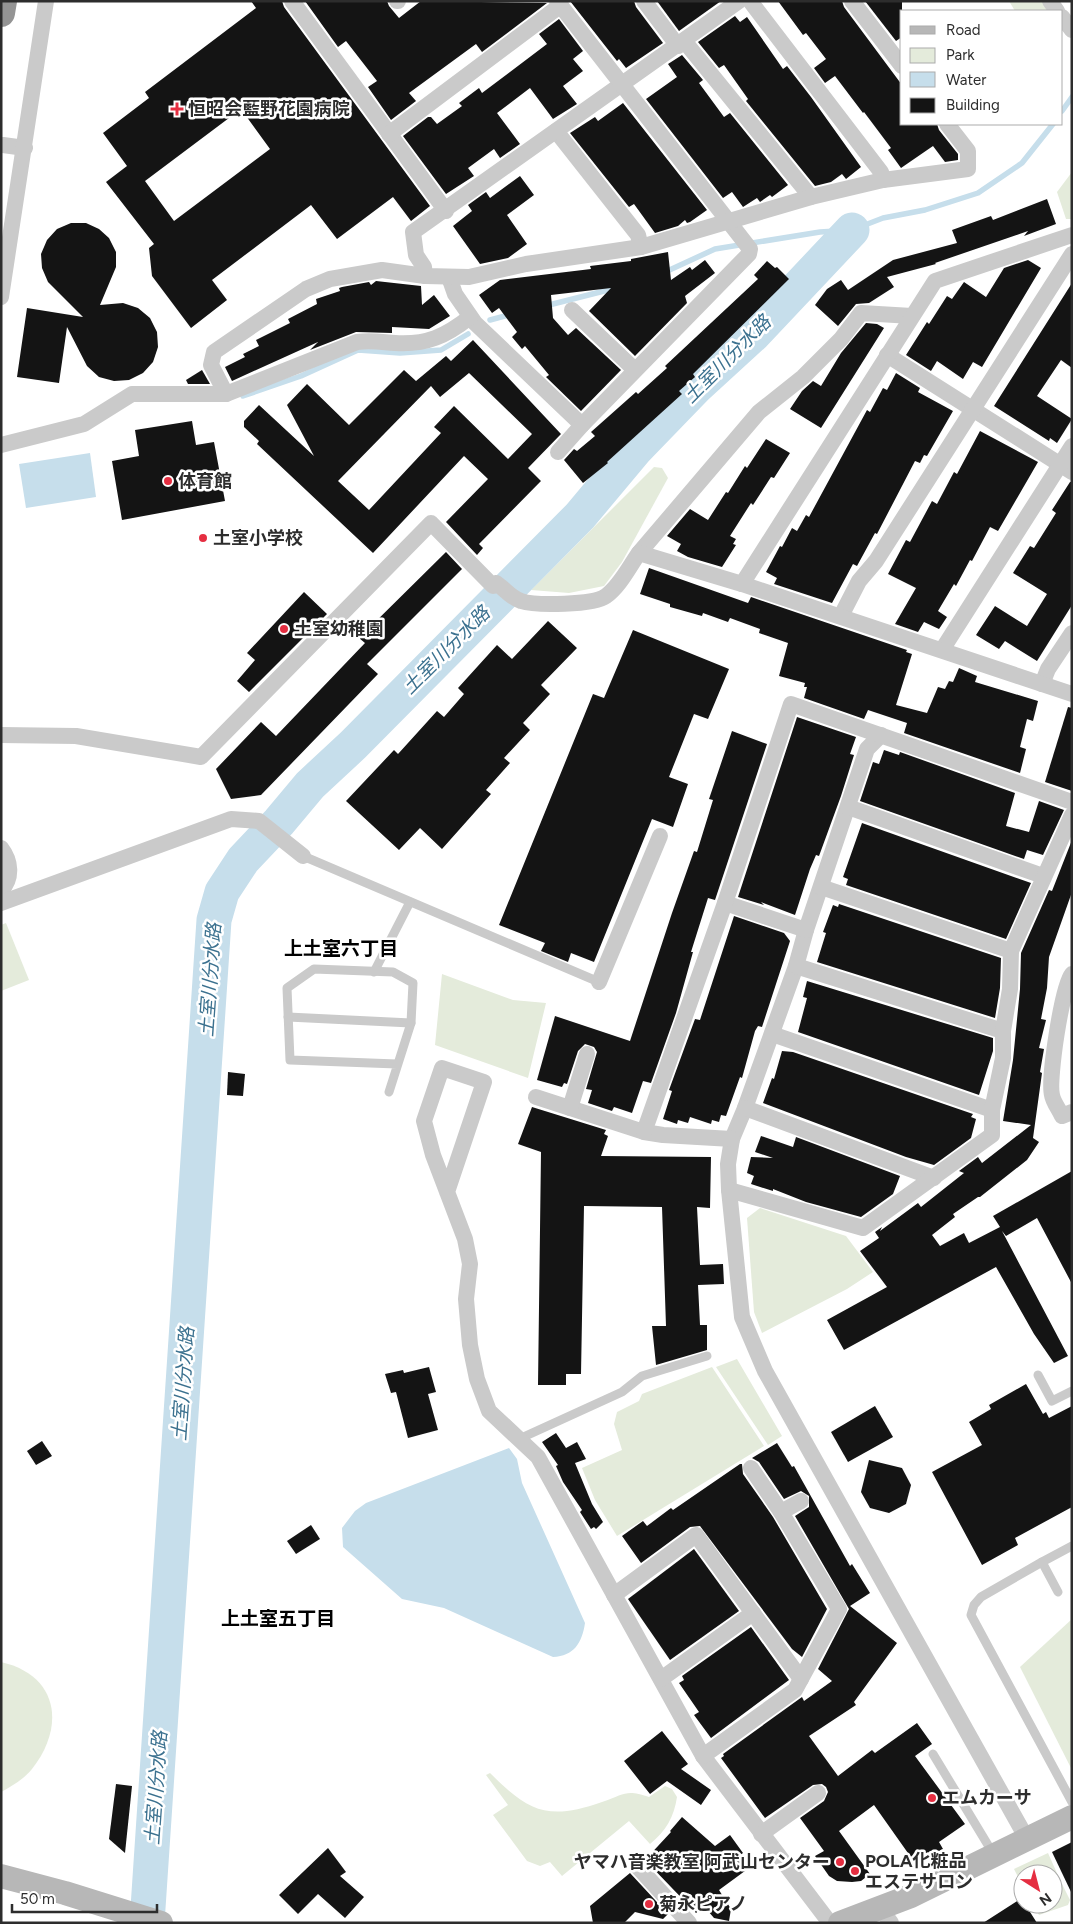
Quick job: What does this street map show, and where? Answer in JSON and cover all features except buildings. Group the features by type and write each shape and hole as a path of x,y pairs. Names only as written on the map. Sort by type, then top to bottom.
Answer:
{"highway":[{"path":"1,13 3,1"}],"street":[{"path":"1,297 46,1"},
{"path":"292,1 446,211"},
{"path":"644,1 810,197"},
{"path":"425,276 424,267 416,255 413,232 446,211 740,1"},
{"path":"750,1 882,172 884,180"},
{"path":"852,1 900,63"},
{"path":"389,134 559,3 750,249 749,254 558,452"},
{"path":"1063,18 1072,30"},
{"path":"226,394 211,365 214,352 306,289 330,279 382,270 425,276 469,277 526,264 641,247 810,197 884,180 968,169 968,151 948,125"},
{"path":"556,131 638,235 641,247"},
{"path":"3,145 25,148"},
{"path":"742,584 935,281 1072,235"},
{"path":"841,616 859,581 876,561 972,407 1072,254"},
{"path":"449,277 455,294 470,317 582,425"},
{"path":"572,310 636,370"},
{"path":"1,735 76,736 201,757 430,523 493,586 496,583 500,585 514,597 528,603 576,603 604,598 614,589 639,553 759,412 803,377 841,340 861,312 912,316"},
{"path":"1,445 84,424 132,394 226,394 357,342 374,339 396,343 433,340 450,333 470,317"},
{"path":"887,355 1066,468"},
{"path":"942,650 1066,468 1072,446"},
{"path":"639,553 841,616 1072,694"},
{"path":"1042,684 1048,669 1072,633"},
{"path":"644,1132 725,903 791,704 1072,802"},
{"path":"881,735 867,749 806,930 796,966 745,1108 732,1138 728,1164 729,1190 742,1318 753,1347 1027,1839"},
{"path":"848,807 1043,876"},
{"path":"729,1190 862,1228 992,1135 992,1110 1003,1058 1003,1031 1010,989 1011,951 1072,815"},
{"path":"1,903 231,819 259,821 303,856"},
{"path":"599,982 660,836"},
{"path":"1,848 8,858 10,871 6,885 1,891"},
{"path":"821,888 1011,951"},
{"path":"725,903 806,930"},
{"path":"796,966 1003,1031"},
{"path":"1072,974 1067,980 1060,1004 1052,1094 1062,1116 1072,1112"},
{"path":"772,1034 992,1110"},
{"path":"570,1108 588,1054"},
{"path":"446,1192 484,1082 442,1068 424,1121 446,1192 458,1215 468,1252 470,1264 467,1287 467,1322 477,1378 489,1411 538,1457 703,1756 760,1834 830,1923"},
{"path":"536,1097 644,1132 663,1135 732,1138"},
{"path":"745,1108 934,1178"},
{"path":"703,1756 794,1690 839,1609 782,1512 751,1468"},
{"path":"782,1512 801,1501"},
{"path":"614,1595 696,1535 801,1679"},
{"path":"661,1680 753,1613"},
{"path":"760,1834 818,1793"},
{"path":"840,1923 886,1916 995,1855 1072,1817"},
{"path":"638,1867 688,1923"},
{"path":"1,1876 161,1923"}],"lane":[{"path":"303,856 599,982"},
{"path":"374,972 410,902"},
{"path":"389,1092 411,1023 413,983 393,972 314,969 286,988 290,1060 397,1064"},
{"path":"288,1017 411,1023"},
{"path":"519,1439 622,1392 642,1376 707,1356"},
{"path":"1038,1375 1052,1401 1072,1391"},
{"path":"1072,1546 981,1597 974,1604 971,1615 1072,1802"},
{"path":"1042,1562 1058,1592"},
{"path":"933,1754 995,1855"}],"green space":[{"path":"1009,1 1042,1 1049,10 1014,10"},
{"path":"1072,172 1072,219 1066,219 1057,192"},
{"path":"654,467 662,468 668,478 622,562 604,586 569,593 531,590"},
{"path":"6,923 29,980 1,991 1,925"},
{"path":"442,974 513,1000 546,1003 528,1078 435,1045"},
{"path":"760,1208 846,1236 873,1272 847,1289 762,1333 754,1312 747,1218"},
{"path":"737,1359 782,1436 768,1445 716,1367"},
{"path":"712,1367 764,1446 617,1536 595,1500 582,1468 622,1450 614,1424 617,1412 639,1401 642,1394"},
{"path":"1072,1619 1072,1770 1020,1667"},
{"path":"1,1662 20,1669 35,1678 45,1690 51,1704 52,1720 50,1736 43,1753 32,1769 14,1785 1,1792"},
{"path":"490,1773 516,1797 540,1809 553,1811 583,1808 630,1793 649,1797 665,1786 672,1789 677,1797 674,1811 668,1823 661,1834 650,1844 629,1821 562,1876 550,1862 540,1866 527,1861 493,1815 508,1805 486,1775"},
{"path":"1048,1853 1053,1864 1025,1864"},
{"path":"1063,1886 1070,1900 1068,1905 1063,1907"}],"water":[{"path":"90,453 96,497 26,508 19,464"},
{"path":"509,1448 517,1459 522,1483 585,1623 582,1637 576,1647 572,1651 560,1656 553,1657 444,1608 402,1599 343,1547 342,1528 355,1511 366,1503"}],"waterway":[{"path":"1063,110 1072,97"},
{"path":"663,273 715,249 820,232 852,230 883,218 925,210 978,193 1022,163 1052,125"},
{"name":"土室川分水路","path":"147,1923 214,920 222,892 243,860 279,822 310,785 353,745 580,516 636,449 696,387 754,334 852,230"},
{"path":"545,306 616,288"},
{"path":"490,320 512,314"},
{"path":"243,396 301,376 358,350 400,353 441,350 468,334"}],"place":[{"name":"恒昭会藍野花園病院","path":"177,109"},
{"name":"体育館","path":"168,481"},
{"name":"土室小学校","path":"203,538"},
{"name":"土室幼稚園","path":"284,629"},
{"name":"エムカーサ","path":"932,1798"},
{"name":"ヤマハ音楽教室 阿武山センター","path":"840,1862"},
{"name":"POLA化粧品 エステサロン","path":"855,1871"},
{"name":"菊永ピアノ","path":"649,1904"}],"district":[{"name":"上土室六丁目","path":"341,948"},
{"name":"上土室五丁目","path":"278,1618"}]}
